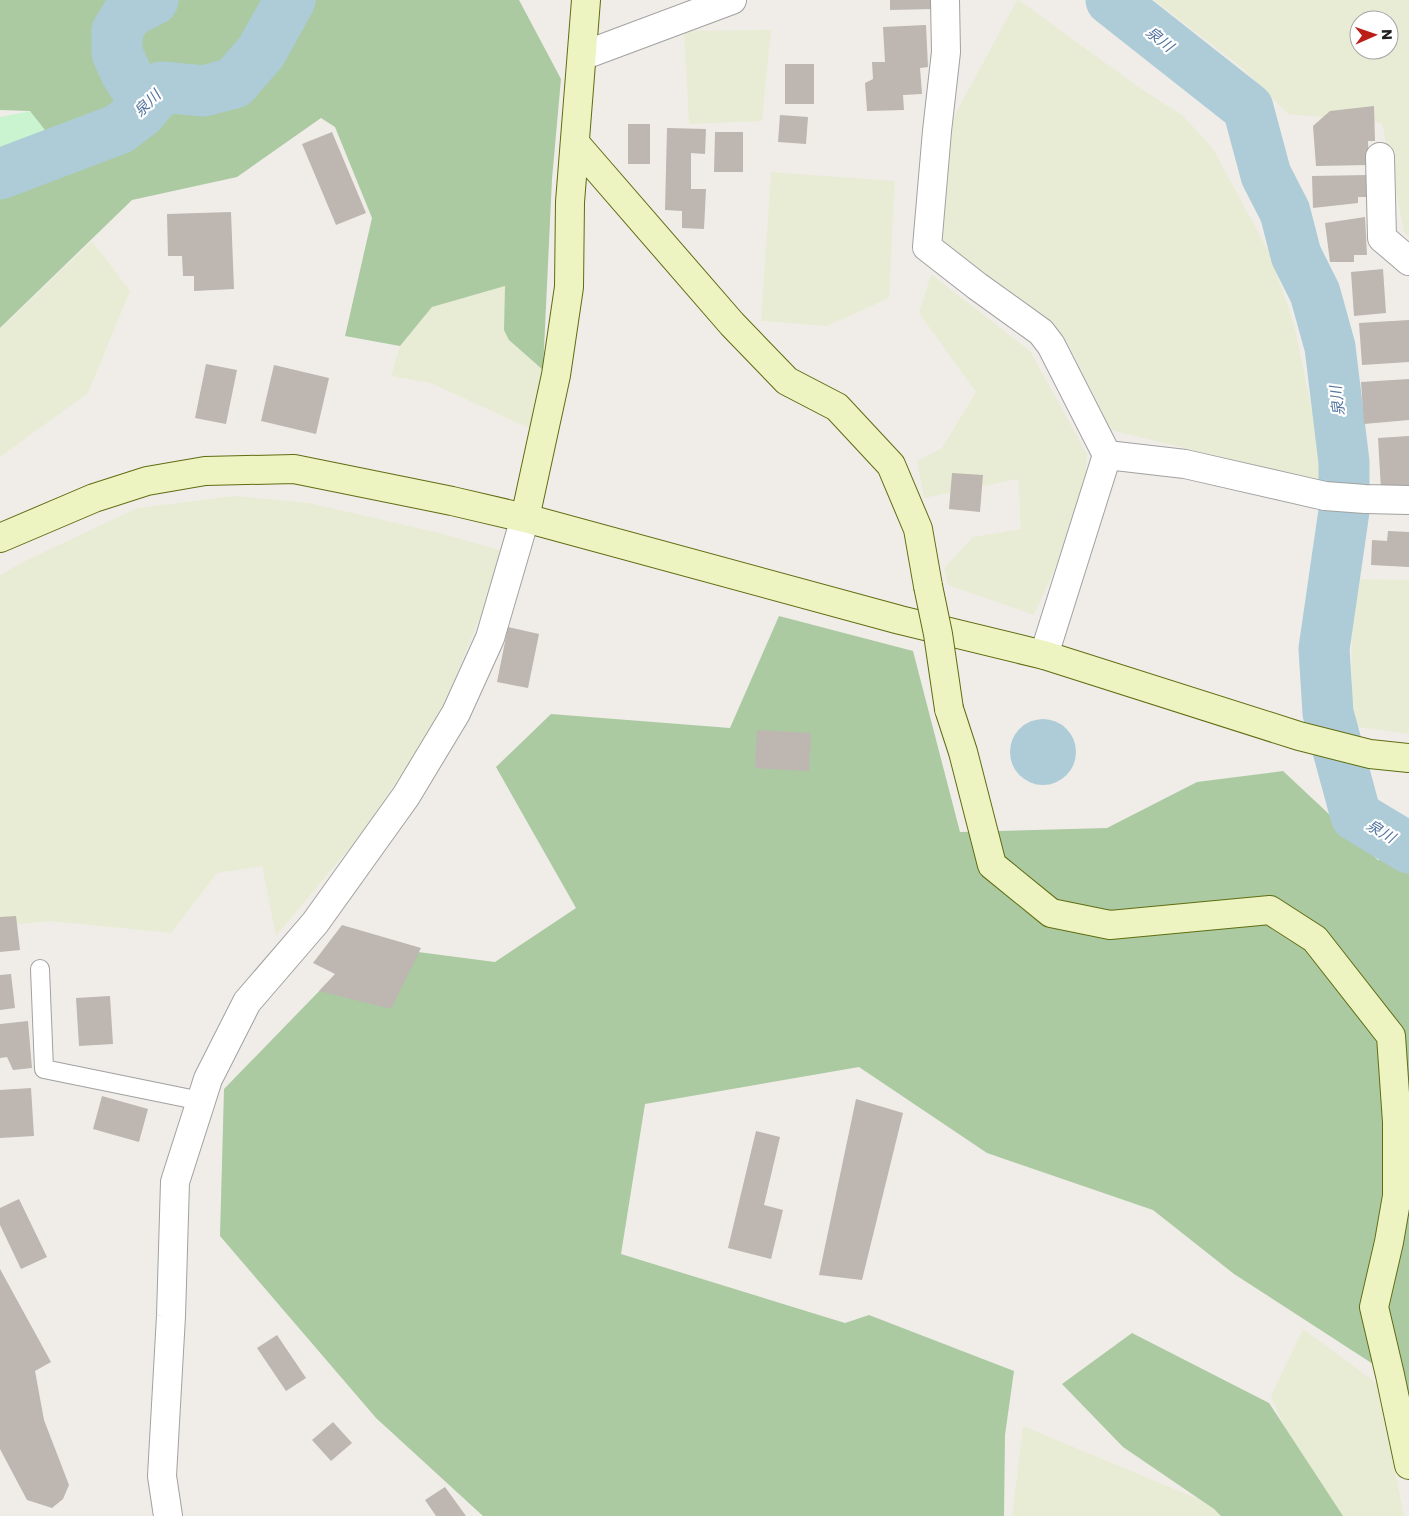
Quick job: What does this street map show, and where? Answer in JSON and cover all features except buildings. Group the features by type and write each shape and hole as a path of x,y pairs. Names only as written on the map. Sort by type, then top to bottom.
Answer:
{"street":[{"path":"582,56 732,0"},
{"path":"945,0 946,52 926,247 1041,332 1051,345 1107,455 1044,655"},
{"path":"168,1516 162,1476 171,1316 175,1182 208,1079 247,1002 321,915 406,796 456,713 490,638 525,518 556,374 569,287 570,202 586,6"},
{"path":"575,143 732,324 780,374 787,381 837,407 891,465 918,530 938,634 949,709 992,865 1051,913 1110,924 1270,910 1315,940 1391,1036 1397,1122 1397,1196 1374,1307 1409,1465"},
{"path":"1380,157 1382,238 1409,261"},
{"path":"1107,455 1185,464 1325,496 1409,500"},
{"path":"0,538 94,498 147,480 205,471 294,469 525,518 900,620 1044,655 1299,736 1370,754 1409,758"}],"lane":[{"path":"40,969 44,1069 201,1101"}],"green space":[{"path":"0,0 519,0 561,79 552,179 543,370 509,340 504,330 505,286 432,307 400,346 345,336 372,218 335,127 321,118 237,177 132,200 0,328 0,192 55,164 30,111 0,110"},
{"path":"1017,0 1137,86 1182,115 1212,147 1269,252 1294,324 1327,483 1111,430 1064,336 994,279 935,240 945,133"},
{"path":"1154,0 1409,0 1409,238 1404,232 1382,123 1288,114 1243,69"},
{"path":"771,30 762,121 689,124 684,31"},
{"path":"30,111 45,130 0,153 0,117"},
{"path":"771,172 895,181 889,298 827,326 761,321"},
{"path":"92,241 130,291 88,393 0,457 0,329"},
{"path":"931,274 1030,351 1087,454 1085,503 1034,615 948,585 944,568 973,537 1021,529 1018,479 924,498 917,461 942,448 976,392 919,313"},
{"path":"505,286 509,340 543,370 533,430 431,383 391,376 400,346 432,307"},
{"path":"234,496 309,503 439,533 507,552 438,719 363,832 276,936 262,866 217,873 171,933 49,921 0,926 0,575 23,562 137,508"},
{"path":"1352,579 1409,580 1409,734 1351,726"},
{"path":"779,616 913,651 960,832 1107,828 1197,782 1283,771 1378,860 1409,862 1409,1463 1390,1375 1234,1274 1153,1210 987,1153 859,1067 645,1104 621,1254 845,1323 869,1315 1014,1371 1005,1435 1004,1516 483,1516 376,1418 220,1236 224,1089 364,945 495,962 576,908 496,767 551,714 730,728"},
{"path":"1303,1329 1378,1384 1404,1516 1341,1516 1302,1469 1271,1396"},
{"path":"1132,1333 1269,1403 1343,1516 1221,1516 1214,1509 1123,1447 1062,1384"},
{"path":"1023,1426 1208,1503 1221,1516 1012,1516"}],"water":[{"path":"1036,719 1050,719 1062,724 1071,733 1076,745 1074,765 1067,776 1050,785 1036,785 1024,780 1015,771 1010,759 1010,745 1015,733 1024,724"}],"waterway":[{"path":"141,112 138,92 126,73 117,53 117,31 128,13 153,0"},
{"name":"泉川","path":"0,174 119,129 141,112 162,87 203,91 234,83 261,52 290,0"},
{"name":"泉川","path":"1111,0 1248,108 1266,175 1285,212 1296,255 1315,293 1330,347 1344,462 1344,511 1324,649 1328,713 1356,816 1409,848"}]}
